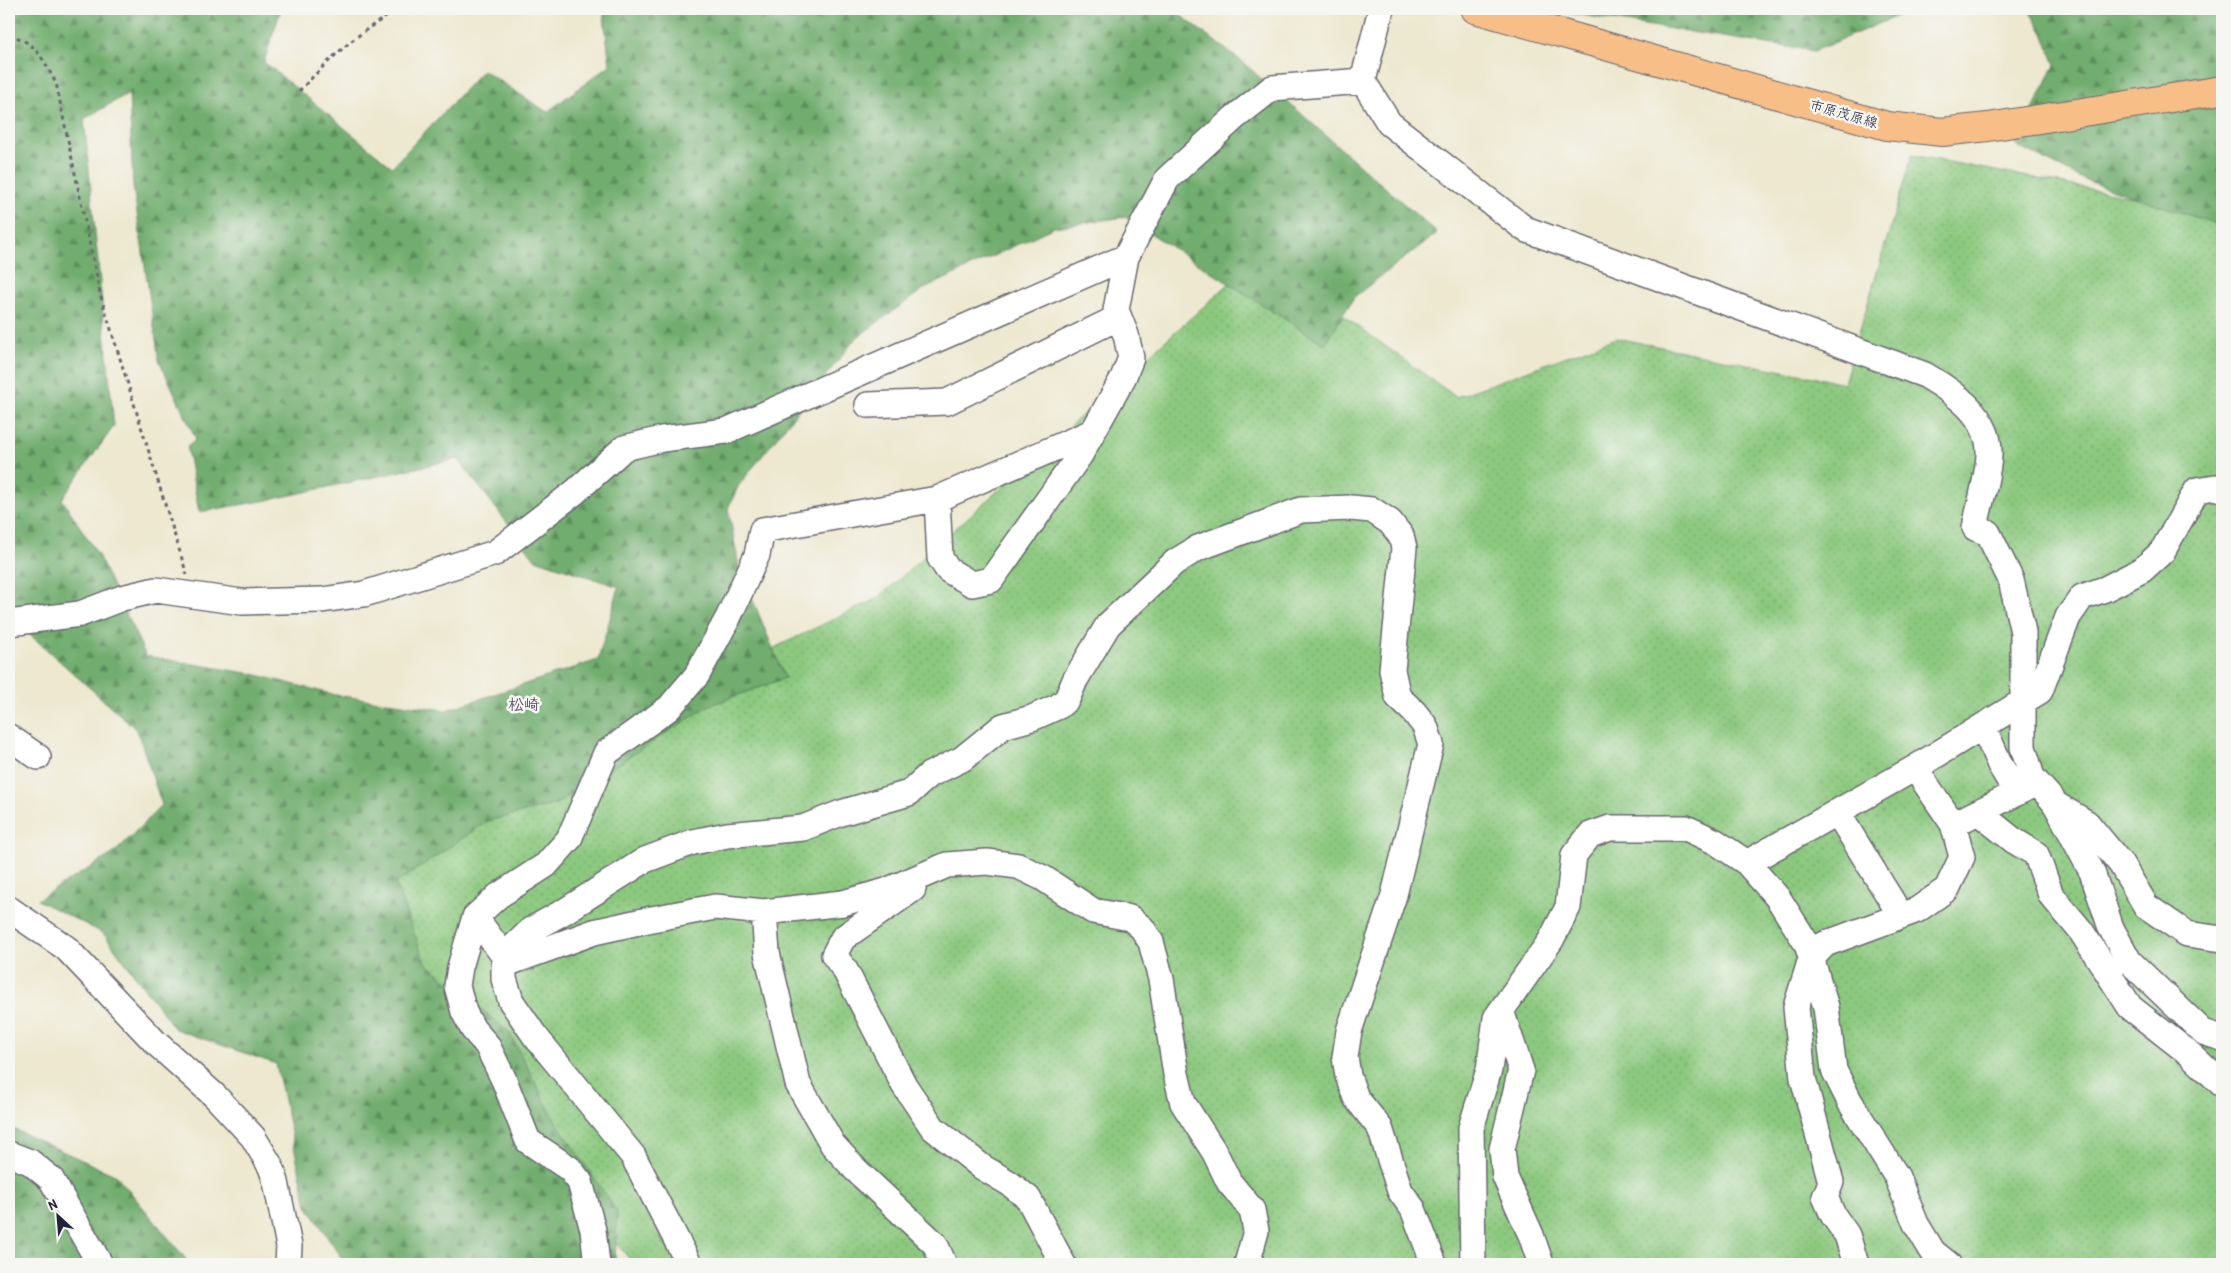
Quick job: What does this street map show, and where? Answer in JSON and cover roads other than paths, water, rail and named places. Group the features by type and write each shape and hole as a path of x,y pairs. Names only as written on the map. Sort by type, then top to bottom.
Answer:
{"main road":[{"name":"市原茂原線","path":"1475,9 1887,126 1942,132 1988,127 2222,90"}],"street":[{"path":"1381,9 1363,81 1389,123 1525,229 1925,375 1952,391 1985,430 1989,455 1975,528 1988,533 2011,580 2023,632 2023,746 2032,777 2027,788 1953,824"},
{"path":"937,499 940,558 948,570 972,584 991,580 1080,455 1123,378 1131,358 1126,335 1116,310 1126,256 1167,179 1234,118 1272,88 1363,81"},
{"path":"9,624 80,614 122,598 156,590 194,597 242,602 322,600 364,594 495,553 574,492 624,448 662,439 726,431 1126,256"},
{"path":"868,405 947,402 1119,317"},
{"path":"597,1264 593,1230 580,1182 570,1169 528,1141 504,1080 487,1045 473,1029 464,1012 457,986 460,966 475,917 498,896 546,865 569,839 606,753 668,708 697,675 728,618 753,564 762,530 937,499 1092,432"},
{"path":"1746,863 1915,768 2040,691 2068,617 2082,597 2105,589 2142,570 2162,552 2198,490 2215,487 2222,489"},
{"path":"689,1264 633,1156 535,1036 511,1000 504,979 504,956 531,930 565,911 645,860 693,842 727,835 803,828 841,813 909,793 929,775 962,759 1003,726 1032,718 1059,706 1067,700 1075,680 1108,625 1175,562 1198,548 1301,510 1350,508 1372,510 1390,522 1401,536 1404,548 1392,670 1398,697 1425,726 1431,744 1394,895 1349,1031 1345,1057 1348,1076 1356,1098 1380,1128 1400,1191 1413,1209 1434,1264"},
{"path":"1983,726 2000,765 2027,788 2087,823 2121,864 2146,906 2187,934 2222,939"},
{"path":"9,738 38,757"},
{"path":"1856,1264 1846,1234 1833,1215 1825,1197 1831,1182 1803,1078 1796,1007 1810,959 1825,944 1918,910 1947,889 1962,857 1953,824 1915,768"},
{"path":"2055,803 2092,872 2112,928 2129,961 2203,1032 2222,1038"},
{"path":"1837,812 1901,916"},
{"path":"1978,812 2012,840 2036,854 2051,895 2081,931 2130,1007 2191,1055 2222,1084"},
{"path":"1473,1264 1471,1128 1489,1070 1496,1018 1551,940 1568,907 1574,855 1590,835 1610,828 1686,828 1716,842 1746,863 1778,898 1807,944 1826,1007 1834,1070 1850,1102 1897,1177 1916,1224 1933,1252 1948,1264"},
{"path":"475,917 504,956 514,961 594,932 715,907 764,912 844,903 886,891 947,865 987,862 1018,866 1043,878 1093,911 1130,918 1142,928 1151,942 1161,979 1176,1074 1184,1103 1215,1154 1229,1182 1252,1210 1256,1232 1247,1264"},
{"path":"931,872 902,898 843,938 834,955 845,970 904,1085 933,1128 982,1167 1028,1198 1063,1264"},
{"path":"9,909 66,948 156,1043 215,1096 253,1137 270,1166 276,1182 289,1246 288,1264"},
{"path":"764,912 767,953 798,1084 833,1145 856,1170 936,1244 944,1264"},
{"path":"1501,1011 1521,1070 1502,1149 1505,1177 1531,1235 1541,1264"},
{"path":"9,1154 30,1162 51,1179 100,1264"}],"district":[{"name":"松崎","path":"524,704"}]}
